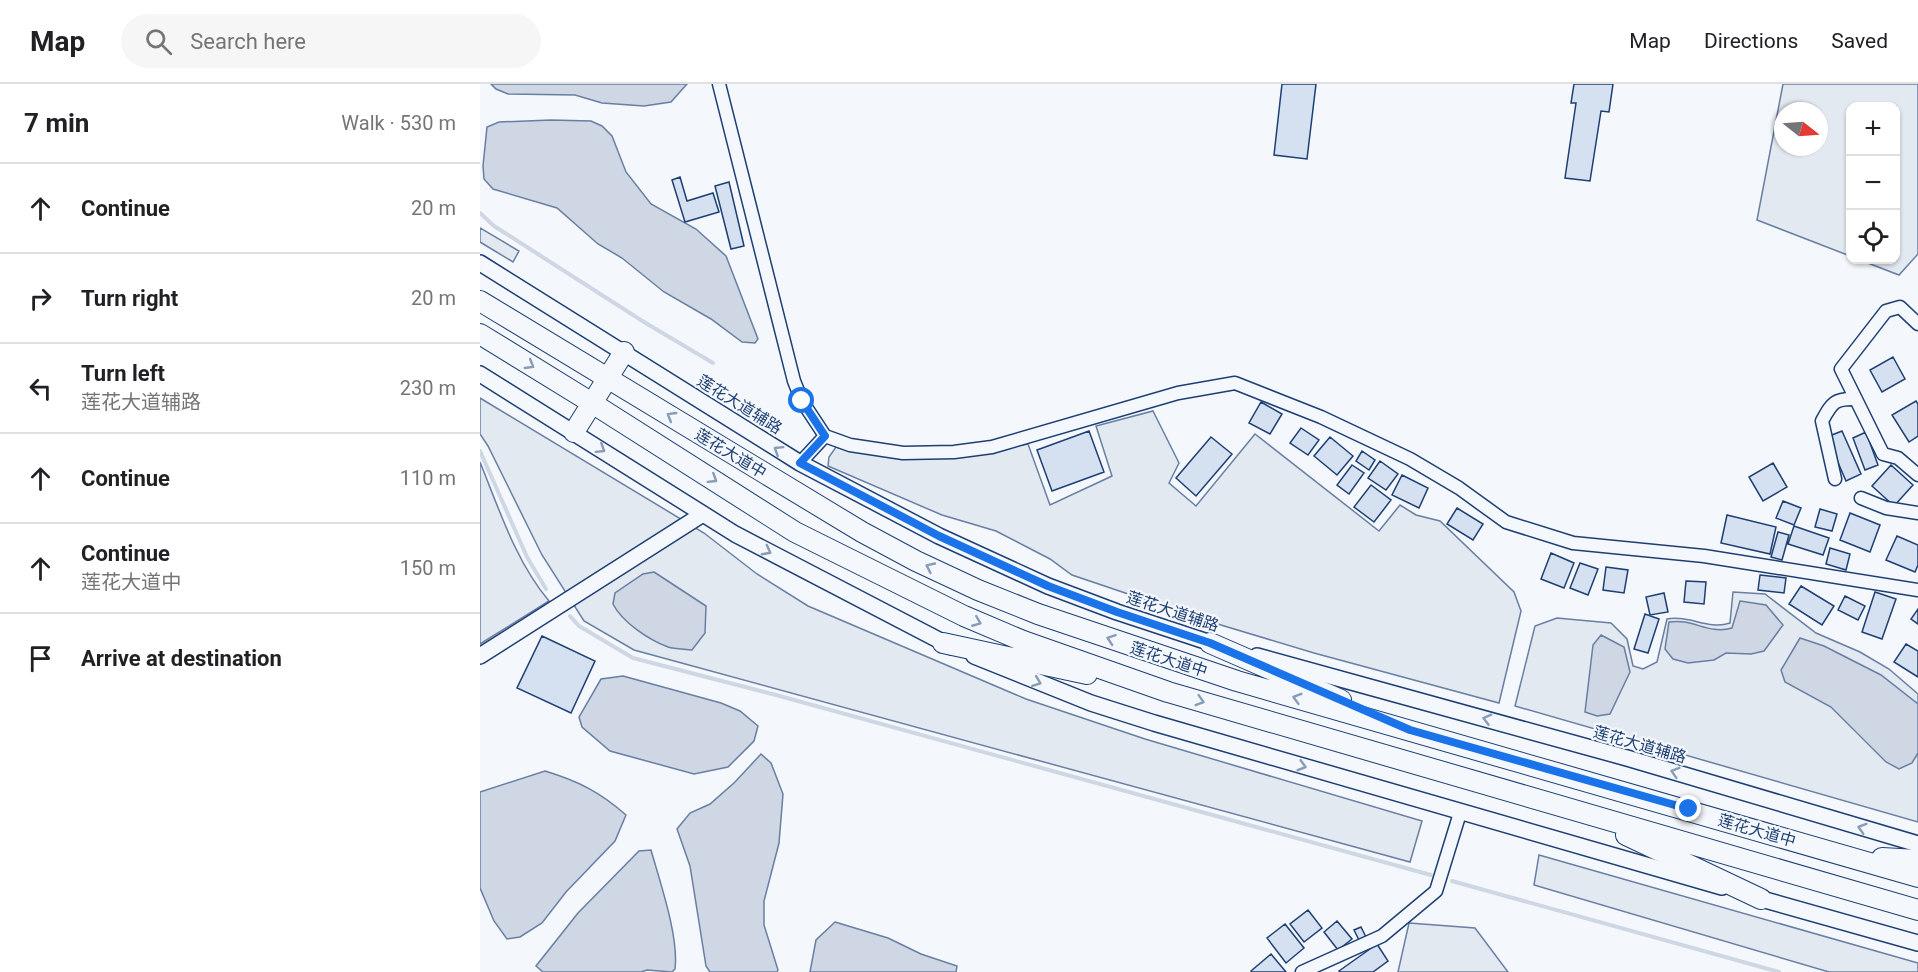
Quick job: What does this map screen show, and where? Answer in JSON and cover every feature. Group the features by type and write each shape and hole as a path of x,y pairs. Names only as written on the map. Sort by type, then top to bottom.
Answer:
{"main road":[{"name":"莲花大道中","path":"480,301 813,502 916,561 978,590 1038,614 1237,681 1918,876"},
{"name":"莲花大道中","path":"480,334 795,532 964,616 1023,641 1168,692 1918,910"},
{"path":"574,432 624,352"},
{"path":"795,532 813,502"},
{"path":"943,643 1168,692"},
{"path":"1210,643 1410,730"},
{"path":"1572,809 1761,899"},
{"path":"1842,855 1918,860"}],"street":[{"path":"719,84 794,381 802,401 825,436 850,445 903,453 954,452 992,447 1178,393 1235,383 1321,417 1410,459 1459,488 1506,522 1573,543 1704,556 1918,590"},
{"name":"莲花大道辅路","path":"480,263 800,463 939,536 1028,577 1117,612 1210,643 1627,758 1918,844"},
{"path":"1918,324 1900,307 1886,311 1841,369 1883,454 1898,458 1918,475"},
{"path":"480,374 735,534 943,643 1091,703 1460,813 1918,943"},
{"path":"1835,479 1822,421 1832,404 1842,398 1856,399"},
{"path":"800,463 825,436"},
{"path":"1862,498 1886,508 1918,513"},
{"path":"480,656 704,514"},
{"path":"1302,972 1382,936 1436,891 1460,813"}],"shaded area":[{"path":"491,84 687,84 671,102 644,106 602,103 575,95 508,94"},
{"path":"1783,84 1918,84 1918,254 1899,275 1870,264 1900,264 1900,102 1846,102 1846,254 1757,220 1774,131 1774,156 1828,156 1828,102 1780,102"},
{"path":"591,121 602,126 612,136 626,172 651,204 696,229 726,256 758,339 755,343 742,342 711,319 664,292 622,258 598,244 557,208 493,189 484,179 487,127 499,122"},
{"path":"480,228 519,251 513,262 480,242"},
{"path":"480,398 704,533 757,574 808,606 1026,699 1145,739 1422,821 1410,862 634,650 584,621 542,555 480,434"},
{"path":"1153,411 1179,463 1169,483 1196,506 1255,434 1379,531 1400,505 1416,515 1440,521 1514,592 1521,611 1499,703 1314,653 1211,622 1072,575 1050,559 996,531 942,515 828,466 829,457 836,447 852,451 955,457 1028,444 1050,505 1112,476 1096,426"},
{"path":"480,462 518,552 537,586 549,601 480,644"},
{"path":"654,572 706,606 705,633 692,650 668,647 653,640 629,624 613,604 615,593 643,574"},
{"path":"1733,592 1765,594 1816,633 1860,652 1889,669 1918,694 1918,822 1515,706 1535,626 1557,618 1611,623 1627,639 1633,666 1643,669 1657,662 1667,619 1683,619 1714,625 1730,623"},
{"path":"1740,601 1766,605 1783,625 1764,651 1751,654 1726,653 1714,660 1688,663 1673,659 1665,649 1669,622 1686,622 1723,630 1732,628"},
{"path":"1601,635 1624,647 1630,672 1610,714 1597,716 1585,712 1593,645"},
{"path":"1800,638 1824,646 1881,675 1918,704 1918,753 1912,763 1899,769 1886,762 1831,707 1785,682 1781,670"},
{"path":"623,676 721,703 740,711 758,726 754,741 728,767 694,774 610,751 582,727 579,717 601,679"},
{"path":"761,754 771,763 783,794 779,843 764,901 764,925 778,970 777,972 710,972 706,966 690,866 677,829 690,813 710,804 735,782"},
{"path":"545,771 588,788 626,815 615,841 566,892 542,923 520,937 507,939 494,921 480,888 480,792"},
{"path":"651,850 672,926 675,969 672,972 647,970 641,972 543,972 536,966 578,913 639,851"},
{"path":"1539,855 1918,963 1918,972 1829,972 1534,885"},
{"path":"835,922 888,938 921,954 957,966 956,972 810,972 816,940"},
{"path":"1409,923 1475,928 1508,972 1398,972"}],"building":[{"path":"1282,84 1316,84 1307,159 1274,155"},
{"path":"1574,84 1613,84 1609,112 1601,111 1590,181 1565,178 1576,103 1571,103"},
{"path":"680,177 687,201 713,193 719,212 685,222 672,180"},
{"path":"729,182 744,246 731,249 715,186"},
{"path":"1893,357 1905,379 1882,392 1870,370"},
{"path":"1916,401 1918,404 1918,436 1909,442 1892,415"},
{"path":"1261,402 1282,414 1270,434 1249,423"},
{"path":"1301,428 1319,440 1308,455 1290,443"},
{"path":"1089,431 1104,472 1052,491 1037,450"},
{"path":"1842,431 1861,474 1846,481 1827,437"},
{"path":"1866,432 1878,465 1865,470 1853,438"},
{"path":"1211,437 1232,454 1196,496 1176,478"},
{"path":"1330,437 1353,456 1337,475 1314,456"},
{"path":"1362,451 1375,460 1369,470 1356,461"},
{"path":"1380,461 1398,474 1386,490 1368,478"},
{"path":"1773,463 1787,487 1763,501 1749,477"},
{"path":"1352,465 1364,473 1349,494 1337,485"},
{"path":"1891,465 1913,485 1894,506 1872,486"},
{"path":"1402,475 1428,488 1419,508 1392,495"},
{"path":"1371,485 1391,500 1374,522 1354,507"},
{"path":"1783,501 1801,508 1794,525 1776,518"},
{"path":"1457,508 1483,524 1473,540 1447,524"},
{"path":"1820,509 1837,514 1832,531 1815,527"},
{"path":"1850,513 1880,525 1870,552 1840,540"},
{"path":"1727,515 1776,527 1770,554 1721,543"},
{"path":"1794,526 1829,538 1823,555 1788,544"},
{"path":"1778,532 1789,535 1782,560 1771,557"},
{"path":"1897,536 1918,545 1918,565 1915,572 1886,560"},
{"path":"1830,548 1850,554 1846,570 1826,564"},
{"path":"1551,553 1574,563 1564,588 1541,579"},
{"path":"1580,563 1598,569 1588,595 1570,588"},
{"path":"1606,567 1628,570 1624,593 1603,590"},
{"path":"1760,575 1786,578 1784,593 1758,590"},
{"path":"1686,581 1706,582 1704,604 1684,602"},
{"path":"1801,586 1834,606 1822,625 1789,604"},
{"path":"1875,592 1896,599 1882,639 1862,632"},
{"path":"1664,593 1668,612 1650,615 1646,597"},
{"path":"1845,596 1865,606 1858,620 1838,610"},
{"path":"1918,609 1918,624 1911,619"},
{"path":"1645,614 1659,619 1648,653 1634,649"},
{"path":"542,636 595,661 571,713 517,688"},
{"path":"1906,644 1918,651 1918,677 1894,662"},
{"path":"1308,910 1322,928 1304,942 1290,924"},
{"path":"1337,921 1352,939 1338,950 1324,932"},
{"path":"1285,924 1304,948 1286,963 1267,938"},
{"path":"1361,927 1366,937 1359,940 1354,930"},
{"path":"1377,944 1388,961 1373,972 1339,971"},
{"path":"1271,954 1286,972 1251,971"}],"waterway":[{"path":"480,213 494,226 644,322 713,363"},
{"path":"480,451 527,557 546,589"},
{"path":"570,616 579,626 633,658 776,695 1431,875"},
{"path":"1452,881 1779,972"}],"route":[{"path":"802,401 825,436 800,463 987,559 1048,586 1117,612 1210,643 1410,730 1689,809"}]}
